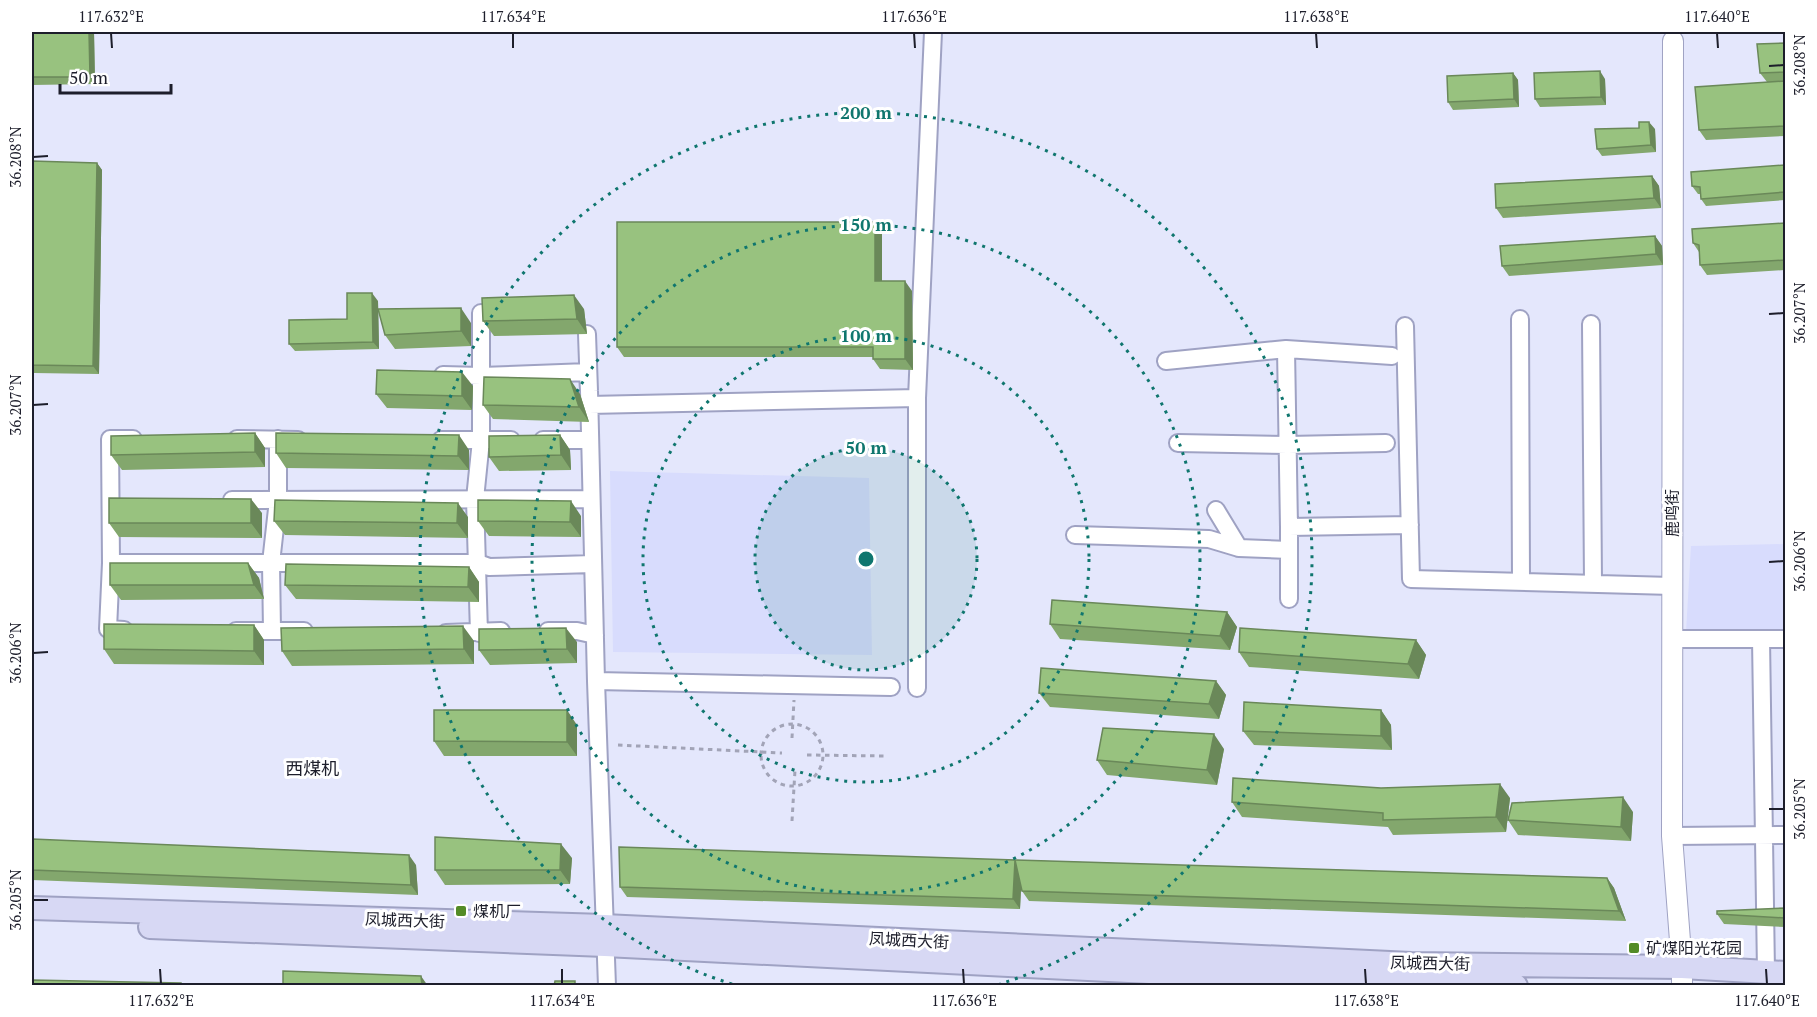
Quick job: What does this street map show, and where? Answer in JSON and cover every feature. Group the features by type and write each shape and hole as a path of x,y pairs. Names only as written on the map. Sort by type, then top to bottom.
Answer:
{"main road":[{"name":"凤城西大街","path":"32,908 604,935 1411,978 1516,986"},
{"name":"凤城西大街","path":"32,924 604,935"},
{"name":"凤城西大街","path":"1411,978 1682,976 1776,972"}],"street":[{"path":"917,688 917,398 933,32"},
{"name":"鹿鸣街","path":"1673,41 1672,836 1682,976"},
{"path":"479,633 475,499 481,440 481,313"},
{"path":"1520,319 1521,582"},
{"path":"1591,324 1593,583"},
{"path":"1405,326 1411,579 1672,586"},
{"path":"587,334 607,986"},
{"path":"1286,350 1289,599"},
{"path":"1166,361 1286,350 1392,356"},
{"path":"423,374 481,376 588,372 589,398"},
{"path":"589,398 917,398"},
{"path":"143,630 108,629 117,501 110,439 154,439"},
{"path":"222,440 314,440"},
{"path":"272,631 271,563 278,500 278,440"},
{"path":"421,440 590,440"},
{"path":"1178,443 1288,445 1386,443"},
{"path":"218,500 591,499"},
{"path":"1216,510 1239,548"},
{"path":"1289,527 1410,525"},
{"path":"1075,535 1209,539 1239,548 1289,550"},
{"path":"111,563 478,564 489,567 593,564"},
{"path":"225,631 318,632"},
{"path":"433,632 578,631 595,635"},
{"path":"1672,639 1785,639"},
{"path":"1761,639 1765,835 1776,972"},
{"path":"596,681 891,687"},
{"path":"1672,836 1785,835"}],"path":[{"path":"792,738 795,684"},
{"path":"793,724 811,730 818,737 824,755 818,773 804,785 795,787 785,786 769,777 764,770 760,752 763,743 775,729 793,724"},
{"path":"618,746 782,753"},
{"path":"807,755 886,756"},
{"path":"792,821 795,770"}],"shaded area":[{"path":"610,471 869,478 872,655 613,652"},
{"path":"1785,544 1785,629 1686,632 1691,546"}],"building":[{"path":"32,32 89,32 90,77 32,77"},
{"path":"1785,43 1785,72 1760,73 1757,44"},
{"path":"1600,71 1601,97 1535,99 1534,73"},
{"path":"1513,73 1514,99 1448,102 1447,76"},
{"path":"1785,81 1785,126 1699,130 1695,87"},
{"path":"1639,122 1649,122 1651,145 1597,149 1595,129 1639,128"},
{"path":"32,161 97,163 93,366 32,365"},
{"path":"1785,165 1785,192 1701,199 1700,187 1692,186 1691,172"},
{"path":"1652,176 1654,198 1496,208 1495,184"},
{"path":"617,222 875,222 875,281 905,281 905,359 873,359 873,347 617,347"},
{"path":"1785,223 1785,260 1700,265 1699,245 1693,243 1692,229"},
{"path":"1655,236 1656,254 1502,266 1500,246"},
{"path":"347,293 372,293 373,342 289,344 289,320 347,319"},
{"path":"574,295 577,319 483,321 482,298"},
{"path":"461,308 461,331 385,335 378,309"},
{"path":"377,370 462,372 462,396 376,394"},
{"path":"484,377 570,379 579,407 483,405"},
{"path":"255,433 255,452 111,455 111,436"},
{"path":"276,433 459,435 458,456 276,453"},
{"path":"560,435 561,455 489,457 489,436"},
{"path":"109,498 251,499 251,523 109,523"},
{"path":"275,500 458,503 457,523 274,521"},
{"path":"478,500 571,501 570,522 478,521"},
{"path":"110,563 248,563 254,585 110,585"},
{"path":"286,564 469,567 468,587 285,585"},
{"path":"1052,600 1227,612 1220,636 1050,624"},
{"path":"104,624 254,625 254,651 104,649"},
{"path":"463,626 464,649 282,651 281,628"},
{"path":"566,628 567,649 479,650 479,629"},
{"path":"1240,628 1416,640 1408,664 1239,652"},
{"path":"1041,668 1216,681 1209,704 1039,693"},
{"path":"1244,702 1381,710 1381,736 1243,731"},
{"path":"434,710 567,710 567,742 434,741"},
{"path":"1103,728 1214,734 1207,770 1097,760"},
{"path":"1233,778 1381,788 1500,784 1496,817 1383,820 1383,813 1232,802"},
{"path":"1623,797 1621,827 1508,820 1512,803"},
{"path":"435,837 561,844 560,870 435,870"},
{"path":"32,839 409,855 411,885 32,870"},
{"path":"619,847 1015,860 1013,899 620,887"},
{"path":"1015,860 1607,878 1619,911 1022,891"},
{"path":"1785,908 1785,918 1717,914 1717,911"},
{"path":"283,971 421,976 422,986 283,986"},
{"path":"32,980 181,983 181,986 32,986"},
{"path":"555,981 575,981 575,986 554,986"}],"place":[{"name":"煤机厂","path":"461,911"},
{"name":"矿煤阳光花园","path":"1634,948"}],"district":[{"name":"西煤机","path":"312,768"}]}
